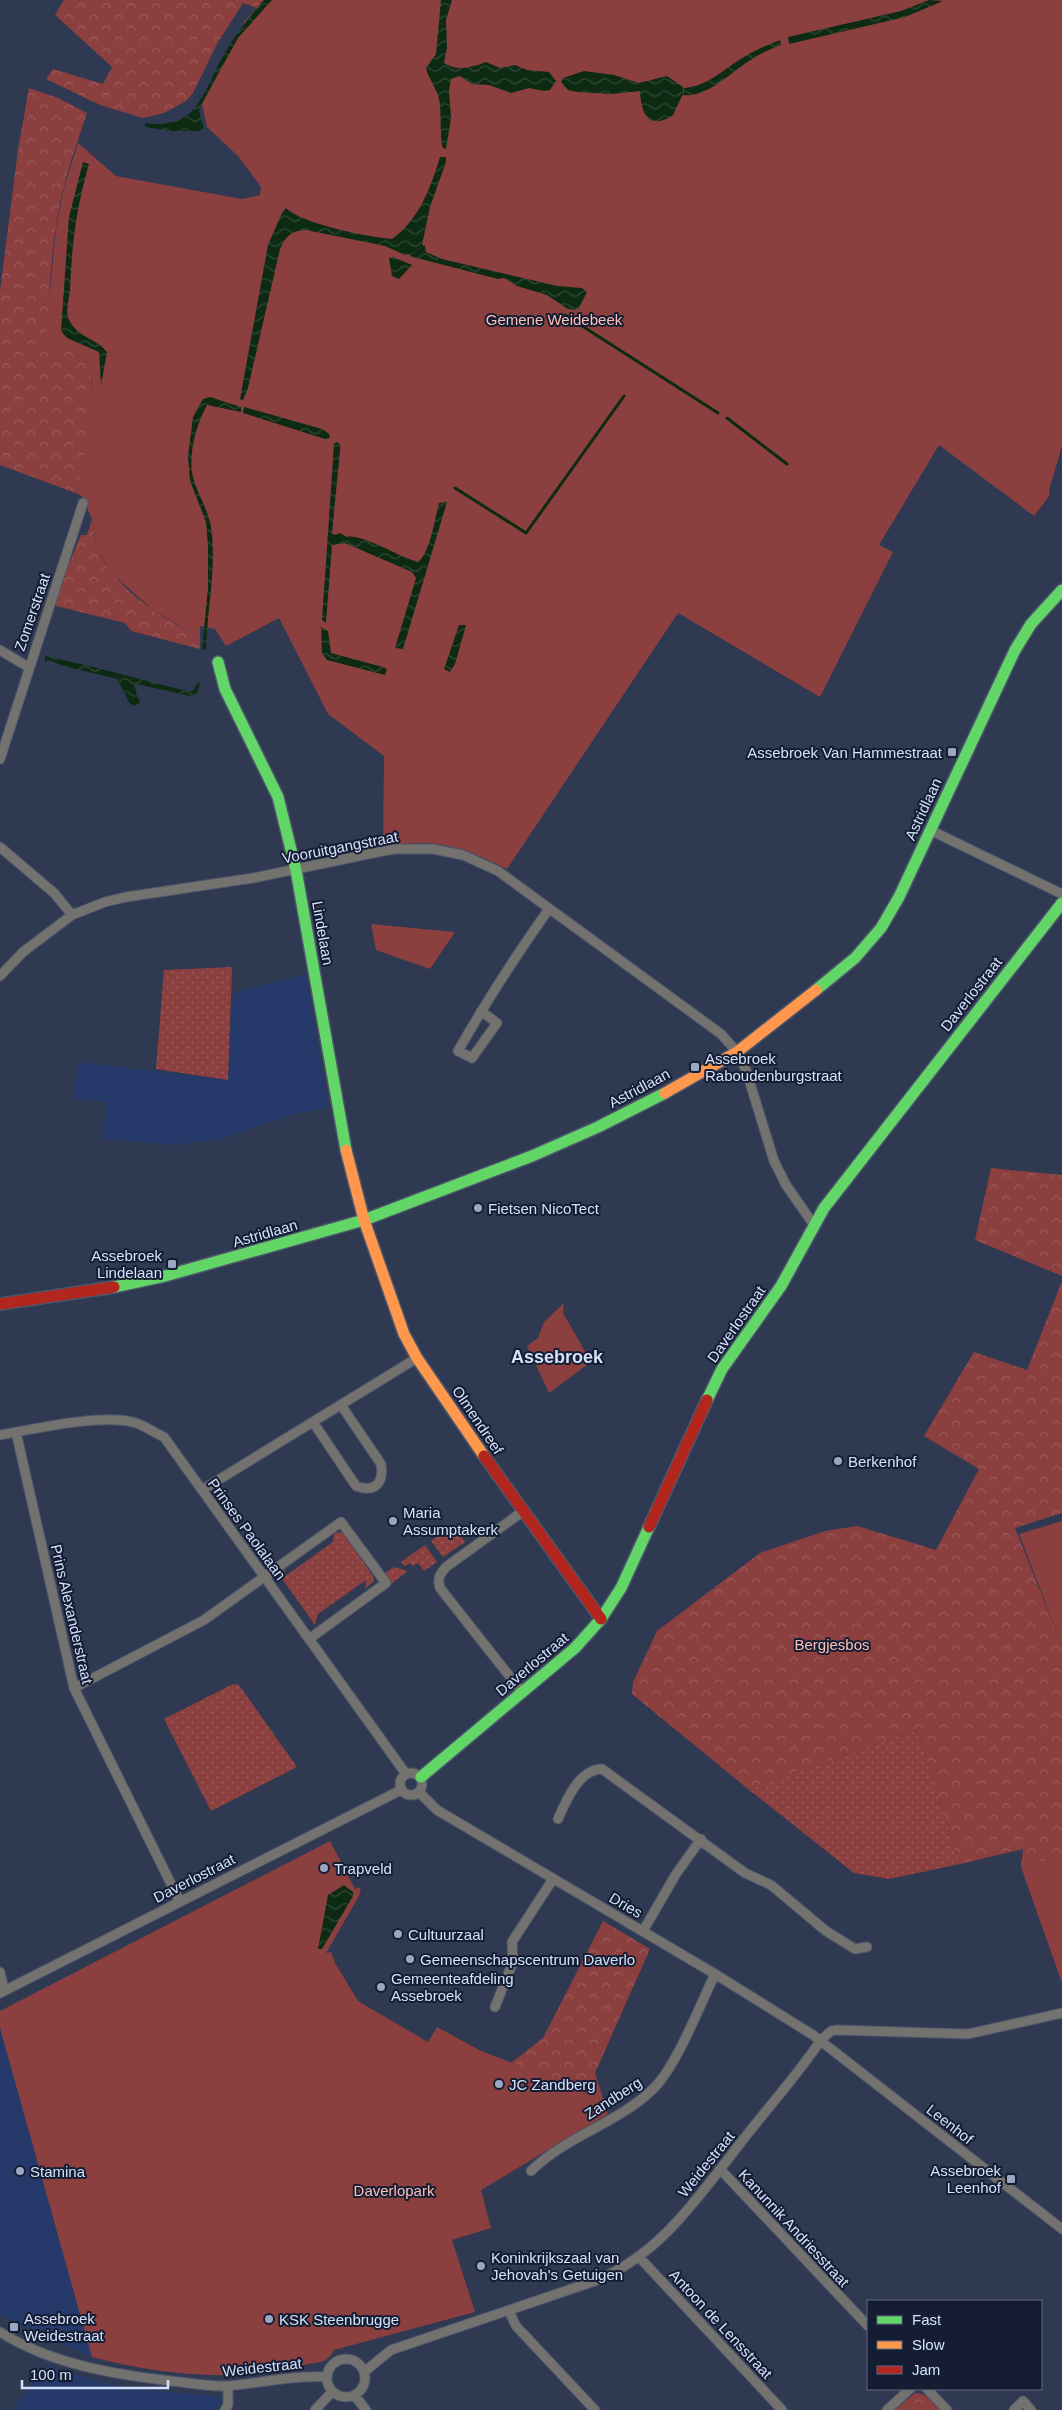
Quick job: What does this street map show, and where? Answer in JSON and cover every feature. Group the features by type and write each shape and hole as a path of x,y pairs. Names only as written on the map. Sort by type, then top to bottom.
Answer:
{"street":[{"name":"Zomerstraat","path":"0,759 82,503"},
{"name":"Astridlaan","path":"0,1304 93,1291 165,1276 364,1220 532,1156 598,1127 657,1097 736,1052 855,958 870,943 899,897 1016,648 1042,610 1062,590"},
{"path":"0,650 28,667"},
{"name":"Lindelaan","path":"218,662 225,689 278,797 296,870 349,1169 364,1220"},
{"path":"930,830 1062,894"},
{"path":"0,847 54,892 72,915"},
{"name":"Vooruitgangstraat","path":"0,976 23,952 72,915 126,897 296,870 395,849 450,851 498,871 712,1026 736,1052 746,1070 774,1161 786,1185 814,1225"},
{"name":"Daverlostraat","path":"421,1777 575,1648 601,1619 621,1588 722,1369 781,1286 814,1225 865,1155 1062,903"},
{"path":"481,1011 498,1023 472,1058 458,1051 481,1011 510,964 549,909"},
{"name":"Olmendreef","path":"364,1220 404,1334 417,1358 522,1512 601,1619"},
{"path":"202,1490 417,1358"},
{"path":"313,1422 356,1486 365,1490 374,1488 380,1483 382,1475 381,1464 341,1405"},
{"name":"Prinses Paolalaan","path":"0,1435 56,1425 102,1420 135,1423 164,1437 406,1774"},
{"name":"Prins Alexanderstraat","path":"16,1432 74,1688 180,1902"},
{"path":"522,1512 446,1567 439,1577 438,1584 522,1692"},
{"path":"74,1688 204,1620 341,1522 386,1583 309,1639"},
{"path":"558,1819 566,1801 583,1778 595,1769 602,1769 745,1872 776,1889 826,1931 855,1949 867,1948"},
{"path":"414,1773 421,1777 423,1785 419,1792 412,1796 401,1790 401,1779 406,1774 414,1773"},
{"name":"Daverlostraat","path":"2,1991 401,1790"},
{"name":"Dries","path":"419,1792 437,1810 715,1974 821,2040"},
{"path":"643,1931 676,1874 701,1839"},
{"path":"494,2006 512,1962 512,1942 553,1879"},
{"path":"0,1972 2,1991"},
{"name":"Zandberg","path":"531,2171 544,2158 611,2118 653,2088 664,2076 674,2058 715,1974"},
{"name":"Weidestraat","path":"364,2372 390,2350 509,2311 611,2274 639,2257 675,2225 821,2040 831,2032 837,2030 968,2034 1062,2013"},
{"name":"Leenhof","path":"821,2040 1062,2229"},
{"name":"Kanunnik Andriesstraat","path":"720,2169 867,2325"},
{"name":"Antoon de Lensstraat","path":"639,2257 782,2410"},
{"path":"509,2311 516,2326 595,2410"},
{"name":"Weidestraat","path":"0,2332 40,2352 90,2368 135,2376 228,2386 296,2376 327,2377"},
{"path":"343,2359 354,2360 364,2372 365,2383 355,2396 348,2398 338,2396 332,2392 327,2383 327,2377 334,2363 343,2359"},
{"path":"225,2410 228,2405 228,2386"},
{"path":"887,2410 909,2390"},
{"path":"928,2390 948,2410"},
{"path":"315,2410 332,2392"},
{"path":"355,2396 366,2410"},
{"path":"1014,2410 1023,2401 1032,2410"}],"shaded area":[{"path":"306,974 328,1108 294,1114 225,1138 176,1145 102,1139 107,1102 74,1098 78,1062 228,1080 233,993"},
{"name":"Stamina","path":"0,2028 92,2357 50,2340 0,2314"},
{"path":"46,2365 101,2382 136,2389 220,2397 221,2402 216,2410 12,2410"}],"green space":[{"path":"64,0 264,0 257,8 243,3 218,42 193,93 186,101 164,113 143,118 100,105 46,79 53,69 103,84 112,67 55,15"},
{"name":"Gemene Weidebeek","path":"264,0 1062,0 1062,446 1049,490 1050,495 1034,516 939,445 879,545 893,552 820,697 678,613 507,869 477,855 444,845 417,843 383,847 384,756 328,714 279,618 226,646 215,629 200,626 200,639 151,608 112,574 97,548 92,519 82,496 78,494 90,405 91,372 88,363 80,355 48,341 46,333 56,228 64,188 78,143 116,176 242,199 260,195 261,187 239,157 207,127 202,104 245,21"},
{"path":"29,88 58,98 87,113 69,168 56,225 51,264 48,322 48,341 80,355 88,363 91,372 92,387 78,494 0,465 0,291 18,150"},
{"path":"92,519 98,549 116,578 142,601 200,639 200,649 131,631 125,623 52,605 81,535 87,535"},
{"path":"371,924 455,932 430,969 376,950"},
{"path":"232,967 228,1080 156,1069 164,970"},
{"path":"991,1168 1062,1175 1062,1276 975,1240"},
{"name":"Bergjesbos","path":"1062,1281 1062,1513 1015,1528 1062,1646 1062,1856 1021,1867 1023,1849 960,1864 917,1730 748,1789 632,1694 633,1682 657,1631 760,1553 825,1531 857,1526 936,1550 979,1469 924,1436 974,1352 1027,1370"},
{"path":"564,1303 563,1313 591,1362 549,1393 527,1346 538,1338 544,1322"},
{"path":"1062,1521 1062,1646 1019,1534"},
{"path":"453,1525 465,1542 443,1557 431,1541"},
{"path":"334,1533 343,1533 373,1576 374,1581 365,1589 366,1580 318,1614 315,1625 278,1573 285,1568 284,1577 333,1542"},
{"path":"425,1545 437,1562 424,1571 418,1563 413,1566 410,1563 405,1566 401,1562"},
{"path":"394,1567 408,1571 391,1584 384,1574"},
{"path":"233,1684 239,1685 297,1767 211,1811 164,1719"},
{"path":"917,1730 960,1864 889,1879 854,1873 748,1789"},
{"name":"Daverlopark","path":"330,1841 355,1889 361,1887 359,1896 326,1953 331,1952 335,1963 358,2001 428,2042 437,2027 481,2051 574,2086 608,2114 481,2190 491,2228 452,2240 475,2312 334,2350 328,2358 322,2361 279,2371 225,2375 171,2372 92,2357 0,2028 0,2011"},
{"path":"1062,1856 1062,1983 1021,1867"},
{"path":"603,1921 650,1949 595,2073 608,2114 574,2086 511,2063 543,2038"},
{"path":"915,2393 926,2396 940,2410 895,2410"}],"water":[{"path":"264,0 272,0 238,38 201,105 199,111 204,129 201,131 170,131 145,127 145,123 164,124 177,121 192,111 204,94 230,44"},
{"path":"441,0 452,0 446,20 447,48 444,63 460,68 486,62 500,68 515,65 527,70 549,72 556,81 550,90 544,91 529,88 511,93 489,85 472,84 460,76 451,79 449,90 451,118 446,149 443,148 442,144 439,100 426,68 436,54"},
{"path":"929,0 943,1 905,17 789,44 788,37 901,11"},
{"path":"780,40 781,45 753,58 718,84 701,93 683,95 684,88 708,81 748,54"},
{"path":"584,71 614,75 639,83 667,76 683,87 683,94 673,115 665,120 652,121 648,118 642,107 640,91 612,94 577,92 568,90 561,82 563,78"},
{"path":"440,157 446,157 446,162 430,207 422,245 425,246 426,252 442,259 557,286 582,288 587,292 579,308 575,310 568,309 547,295 517,286 504,278 498,279 409,256 421,247 411,254 405,255 385,246 306,230 296,232 284,241 280,249 248,388 243,400 240,399 268,245 286,208 294,214 320,224 352,233 392,239 417,213 428,191"},
{"path":"83,162 89,164 75,226 67,313 69,320 77,331 97,343 107,352 101,385 99,352 67,338 61,331 69,217"},
{"path":"393,257 412,265 399,279 392,276 389,258"},
{"path":"210,397 241,407 241,412 207,405 200,420 193,446 192,472 207,513 213,542 206,650 202,649 208,588 206,522 190,481 188,456 193,417 203,399"},
{"path":"244,407 322,429 329,434 330,438 325,439 243,413"},
{"path":"337,442 340,444 340,451 332,533 334,535 340,533 347,537 362,539 418,562 429,543 439,503 447,502 403,649 395,648 416,578 412,572 345,543 332,545 326,623 322,620 334,444"},
{"path":"459,625 466,625 455,664 450,672 444,669"},
{"path":"321,627 328,631 331,653 383,667 387,669 385,675 327,660 322,653"},
{"path":"45,656 191,692 197,682 200,683 197,693 190,696 137,684 134,685 140,703 134,706 130,704 117,679 63,666 49,660 45,662"},
{"path":"344,1885 353,1892 353,1896 322,1949 318,1949 328,1895"}],"waterway":[{"path":"565,315 718,413"},
{"path":"455,488 526,533 624,396"},
{"path":"727,418 787,464"}],"traffic: fast":[{"path":"816,990 855,958 881,928 899,897 1015,650 1031,624 1062,590"},
{"path":"218,662 225,689 278,797 296,870 346,1150"},
{"path":"707,1400 722,1369 781,1286 824,1208 1062,903"},
{"path":"114,1287 165,1276 364,1220 532,1156 598,1127 665,1093"},
{"path":"421,1777 575,1648 601,1619 621,1588 649,1527"}],"traffic: slow":[{"path":"665,1093 737,1052 816,990"},
{"path":"346,1150 364,1220 404,1334 417,1358 484,1456"}],"traffic: jam":[{"path":"0,1304 114,1287"},
{"path":"649,1527 707,1400"},
{"path":"484,1456 601,1619"}],"place":[{"name":"Assebroek Van Hammestraat","path":"952,752"},
{"name":"Assebroek Raboudenburgstraat","path":"695,1067"},
{"name":"Fietsen NicoTect","path":"478,1208"},
{"name":"Assebroek Lindelaan","path":"172,1264"},
{"name":"Berkenhof","path":"838,1461"},
{"name":"Maria Assumptakerk","path":"393,1521"},
{"name":"Trapveld","path":"324,1868"},
{"name":"Cultuurzaal","path":"398,1934"},
{"name":"Gemeenschapscentrum Daverlo","path":"410,1959"},
{"name":"Gemeenteafdeling Assebroek","path":"381,1987"},
{"name":"JC Zandberg","path":"499,2084"},
{"name":"Stamina","path":"20,2171"},
{"name":"Assebroek Leenhof","path":"1011,2179"},
{"name":"Koninkrijkszaal van Jehovah's Getuigen","path":"481,2266"},
{"name":"KSK Steenbrugge","path":"269,2319"},
{"name":"Assebroek Weidestraat","path":"14,2327"}],"district":[{"name":"Assebroek","path":"557,1357"}]}
